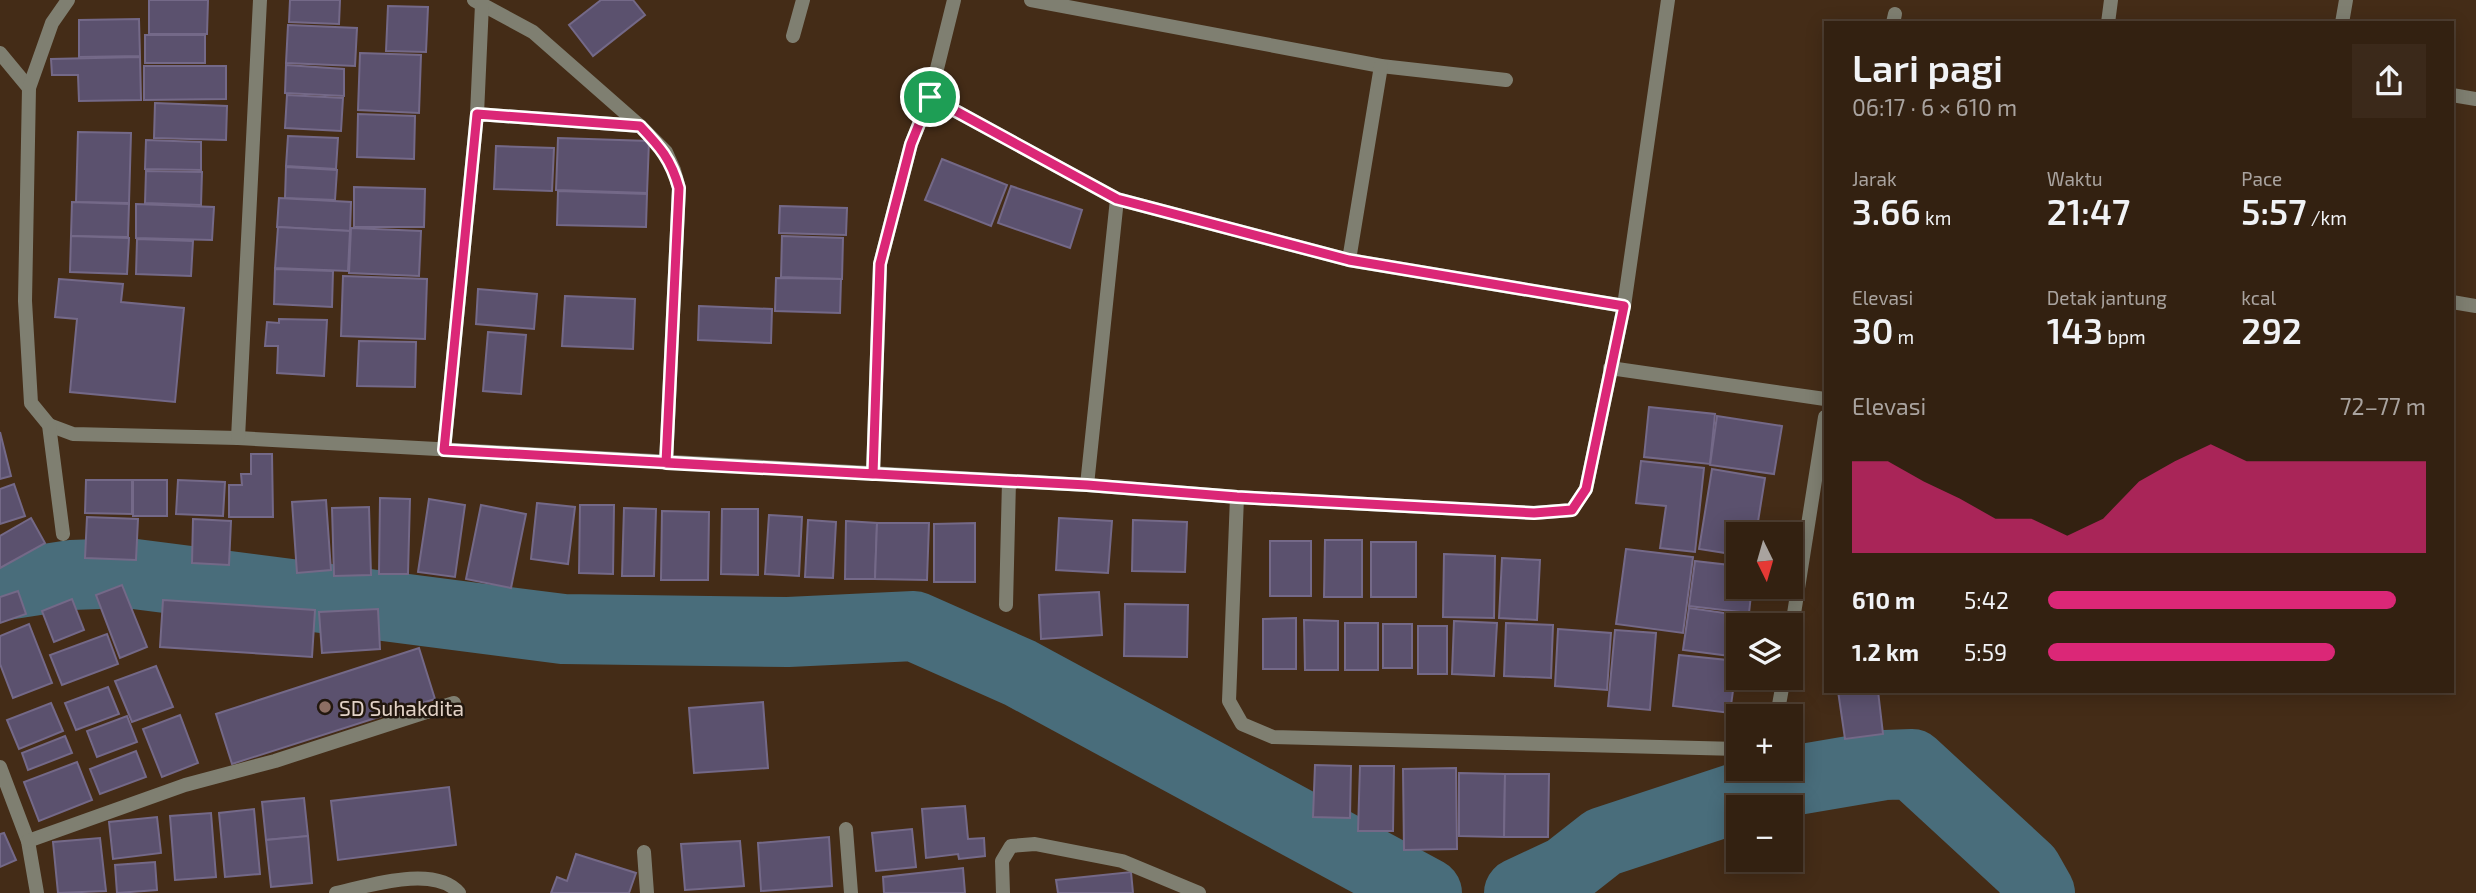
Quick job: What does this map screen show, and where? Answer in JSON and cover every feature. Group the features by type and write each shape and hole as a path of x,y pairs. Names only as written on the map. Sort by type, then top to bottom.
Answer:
{"street":[{"path":"68,0 52,23 29,88 25,301 31,403 49,425 73,434 238,438 1087,485 1237,497 1534,513 1572,510 1586,489 1624,306 1668,0"},
{"path":"238,438 260,0"},
{"path":"793,36 803,0"},
{"path":"873,474 880,264 911,144 930,97 954,0"},
{"path":"1031,0 1381,66 1506,80"},
{"path":"2108,21 2111,0"},
{"path":"2342,21 2346,0"},
{"path":"444,450 477,114 478,2 533,32 640,126 666,152 674,170 679,188 666,463"},
{"path":"0,53 29,88"},
{"path":"1349,260 1381,66"},
{"path":"2454,95 2476,99"},
{"path":"930,97 1117,199 1349,260 1624,306"},
{"path":"477,114 640,126"},
{"path":"1087,485 1117,199"},
{"path":"2454,302 2476,306"},
{"path":"1610,368 1824,399"},
{"path":"1794,613 1824,423"},
{"path":"49,425 63,534"},
{"path":"1006,605 1009,481"},
{"path":"1237,497 1229,701 1242,724 1273,737 1726,749"},
{"path":"28,841 185,785 275,761 454,703"},
{"path":"0,767 28,841 37,893"},
{"path":"846,829 851,893"},
{"path":"1003,893 1002,861 1011,846 1035,844 1122,861 1199,893"},
{"path":"644,852 647,893"},
{"path":"336,893 401,879 435,879 455,888 459,893"}],"building":[{"path":"149,0 208,0 207,34 149,34"},
{"path":"290,0 340,0 339,24 289,22"},
{"path":"601,0 633,0 645,15 593,56 569,25"},
{"path":"388,6 428,7 426,52 386,51"},
{"path":"139,19 140,56 79,57 79,20"},
{"path":"288,25 357,28 355,66 286,63"},
{"path":"145,35 205,35 205,63 145,63"},
{"path":"360,53 421,55 419,113 358,110"},
{"path":"140,57 141,100 79,101 78,75 52,75 51,59"},
{"path":"286,65 344,69 344,96 285,93"},
{"path":"144,66 226,66 226,99 144,100"},
{"path":"287,95 343,98 341,131 285,128"},
{"path":"155,103 227,106 226,140 154,138"},
{"path":"358,114 415,116 414,159 357,157"},
{"path":"78,132 131,133 129,203 76,202"},
{"path":"288,136 338,138 336,169 286,166"},
{"path":"558,138 649,141 647,193 556,190"},
{"path":"146,140 201,142 201,170 145,169"},
{"path":"496,146 554,148 552,191 494,189"},
{"path":"942,159 1007,185 991,226 925,200"},
{"path":"286,167 337,170 335,200 285,198"},
{"path":"146,171 202,172 201,205 145,203"},
{"path":"1011,186 1082,210 1070,248 998,223"},
{"path":"354,187 425,189 424,227 354,227"},
{"path":"558,191 647,194 646,227 557,225"},
{"path":"279,198 351,202 350,231 277,227"},
{"path":"72,202 129,204 128,237 71,236"},
{"path":"136,204 214,207 212,240 136,238"},
{"path":"780,206 847,208 846,235 779,233"},
{"path":"278,227 350,231 348,271 275,268"},
{"path":"351,228 421,231 419,276 349,273"},
{"path":"71,236 129,238 127,274 70,272"},
{"path":"782,236 843,238 842,279 781,277"},
{"path":"137,239 193,241 191,276 136,274"},
{"path":"275,269 333,271 332,307 274,304"},
{"path":"343,276 427,279 425,339 341,336"},
{"path":"776,278 841,279 840,313 775,311"},
{"path":"59,279 123,284 121,302 184,308 175,402 70,392 77,319 55,317"},
{"path":"478,289 537,294 534,329 476,324"},
{"path":"565,296 635,299 633,349 562,346"},
{"path":"699,306 772,309 771,343 698,340"},
{"path":"279,319 327,320 324,376 277,373 278,346 265,346 267,322 279,323"},
{"path":"488,332 526,335 521,394 483,391"},
{"path":"359,341 416,342 415,387 357,386"},
{"path":"1649,407 1715,414 1710,464 1644,457"},
{"path":"1717,416 1782,426 1774,474 1710,465"},
{"path":"0,432 11,476 0,479"},
{"path":"251,454 272,454 273,517 229,517 229,485 242,485 241,474 251,474"},
{"path":"1641,461 1704,468 1695,552 1660,548 1666,506 1636,503"},
{"path":"1712,469 1765,478 1758,522 1726,522 1726,553 1699,549"},
{"path":"86,480 132,480 132,514 85,513"},
{"path":"133,480 167,480 167,516 133,516"},
{"path":"178,480 225,482 223,516 176,514"},
{"path":"14,484 25,516 0,524 0,489"},
{"path":"380,498 410,499 408,574 379,574"},
{"path":"429,499 465,505 455,577 418,572"},
{"path":"326,500 331,570 297,573 292,502"},
{"path":"537,503 575,507 568,564 531,559"},
{"path":"481,505 526,514 511,588 466,579"},
{"path":"580,505 614,505 613,574 579,573"},
{"path":"369,507 371,575 334,576 332,508"},
{"path":"624,508 656,509 654,576 622,576"},
{"path":"722,509 758,509 758,575 721,574"},
{"path":"662,511 709,512 708,580 661,580"},
{"path":"769,515 802,517 799,576 765,574"},
{"path":"87,517 138,519 136,560 85,558"},
{"path":"31,518 45,543 0,568 0,536"},
{"path":"1059,518 1112,521 1108,573 1056,570"},
{"path":"193,519 231,521 229,565 192,563"},
{"path":"808,520 836,522 833,578 805,577"},
{"path":"1133,520 1187,522 1185,572 1132,571"},
{"path":"846,521 877,523 875,579 845,579"},
{"path":"877,523 929,523 927,580 875,579"},
{"path":"975,523 975,582 934,582 934,524"},
{"path":"1325,540 1362,540 1362,597 1324,597"},
{"path":"1270,541 1311,541 1311,596 1270,596"},
{"path":"1371,542 1416,542 1416,597 1371,597"},
{"path":"1626,549 1693,557 1683,633 1616,624"},
{"path":"1444,554 1495,556 1494,618 1443,617"},
{"path":"1502,558 1540,560 1537,620 1499,618"},
{"path":"1695,561 1726,565 1726,599 1751,599 1749,613 1689,606"},
{"path":"122,585 147,647 120,658 96,595"},
{"path":"18,591 26,614 0,623 0,597"},
{"path":"1099,592 1102,635 1041,639 1039,595"},
{"path":"72,599 84,630 54,642 42,611"},
{"path":"163,600 315,610 312,657 160,647"},
{"path":"1125,604 1188,605 1187,657 1124,656"},
{"path":"1689,608 1726,613 1726,655 1683,650"},
{"path":"378,609 380,649 322,653 319,612"},
{"path":"1296,618 1296,669 1263,669 1263,619"},
{"path":"1304,620 1338,621 1338,670 1305,670"},
{"path":"1454,621 1497,623 1494,676 1452,674"},
{"path":"1345,623 1378,623 1378,670 1345,670"},
{"path":"1506,623 1553,625 1551,678 1504,676"},
{"path":"29,624 52,683 13,698 0,664 0,636"},
{"path":"1383,624 1412,624 1412,668 1383,668"},
{"path":"1418,626 1447,626 1447,674 1418,674"},
{"path":"1558,629 1611,633 1607,690 1555,686"},
{"path":"1615,630 1656,633 1650,710 1608,706"},
{"path":"107,634 118,664 62,685 50,655"},
{"name":"SD Suhakdita","path":"419,648 435,699 232,764 216,714"},
{"path":"1679,655 1726,660 1726,690 1733,690 1731,704 1726,704 1726,713 1673,706"},
{"path":"156,666 173,707 132,722 115,681"},
{"path":"108,687 119,714 76,730 65,703"},
{"path":"1838,693 1878,693 1883,734 1845,739"},
{"path":"763,702 768,768 694,773 689,708"},
{"path":"51,703 63,731 19,749 7,720"},
{"path":"180,715 198,763 162,777 143,729"},
{"path":"127,716 137,742 97,757 87,731"},
{"path":"65,736 72,753 28,770 22,753"},
{"path":"136,751 146,777 100,794 90,769"},
{"path":"77,762 92,800 39,821 24,782"},
{"path":"1315,765 1351,766 1350,818 1313,817"},
{"path":"1360,766 1394,766 1393,831 1358,831"},
{"path":"1456,768 1457,849 1404,850 1403,769"},
{"path":"1459,773 1505,774 1504,837 1459,836"},
{"path":"1505,774 1549,774 1548,837 1504,837"},
{"path":"449,787 456,845 338,860 331,801"},
{"path":"304,798 308,836 266,840 262,802"},
{"path":"965,806 968,839 984,838 985,856 959,859 958,854 926,858 922,809"},
{"path":"254,809 260,874 225,877 219,813"},
{"path":"211,813 216,877 175,880 170,816"},
{"path":"157,817 161,853 113,859 109,822"},
{"path":"912,829 916,867 876,871 872,833"},
{"path":"4,833 16,860 0,867 0,834"},
{"path":"308,836 312,883 271,887 266,840"},
{"path":"829,837 832,886 761,891 758,843"},
{"path":"100,838 106,891 58,893 53,842"},
{"path":"740,841 744,886 685,890 681,844"},
{"path":"576,854 636,873 629,893 551,893 557,877 567,881"},
{"path":"155,862 157,890 117,893 115,865"},
{"path":"963,868 965,893 884,893 883,877"},
{"path":"1131,872 1133,893 1058,893 1056,880"}],"waterway":[{"path":"0,586 71,575 127,573 563,629 788,632 914,626 1020,673 1427,893"},
{"path":"1519,893 1566,871 1603,842 1785,782 1885,765 1912,764 2027,870 2040,893"}],"place":[{"name":"SD Suhakdita","path":"325,707"}],"route":[{"path":"930,97 911,144 880,264 873,474 666,463 444,450 477,114 640,126 666,152 679,188 666,463 941,477 1087,485 1237,497 1534,513 1572,510 1586,489 1624,306 1349,260 1117,199 930,97"}]}
